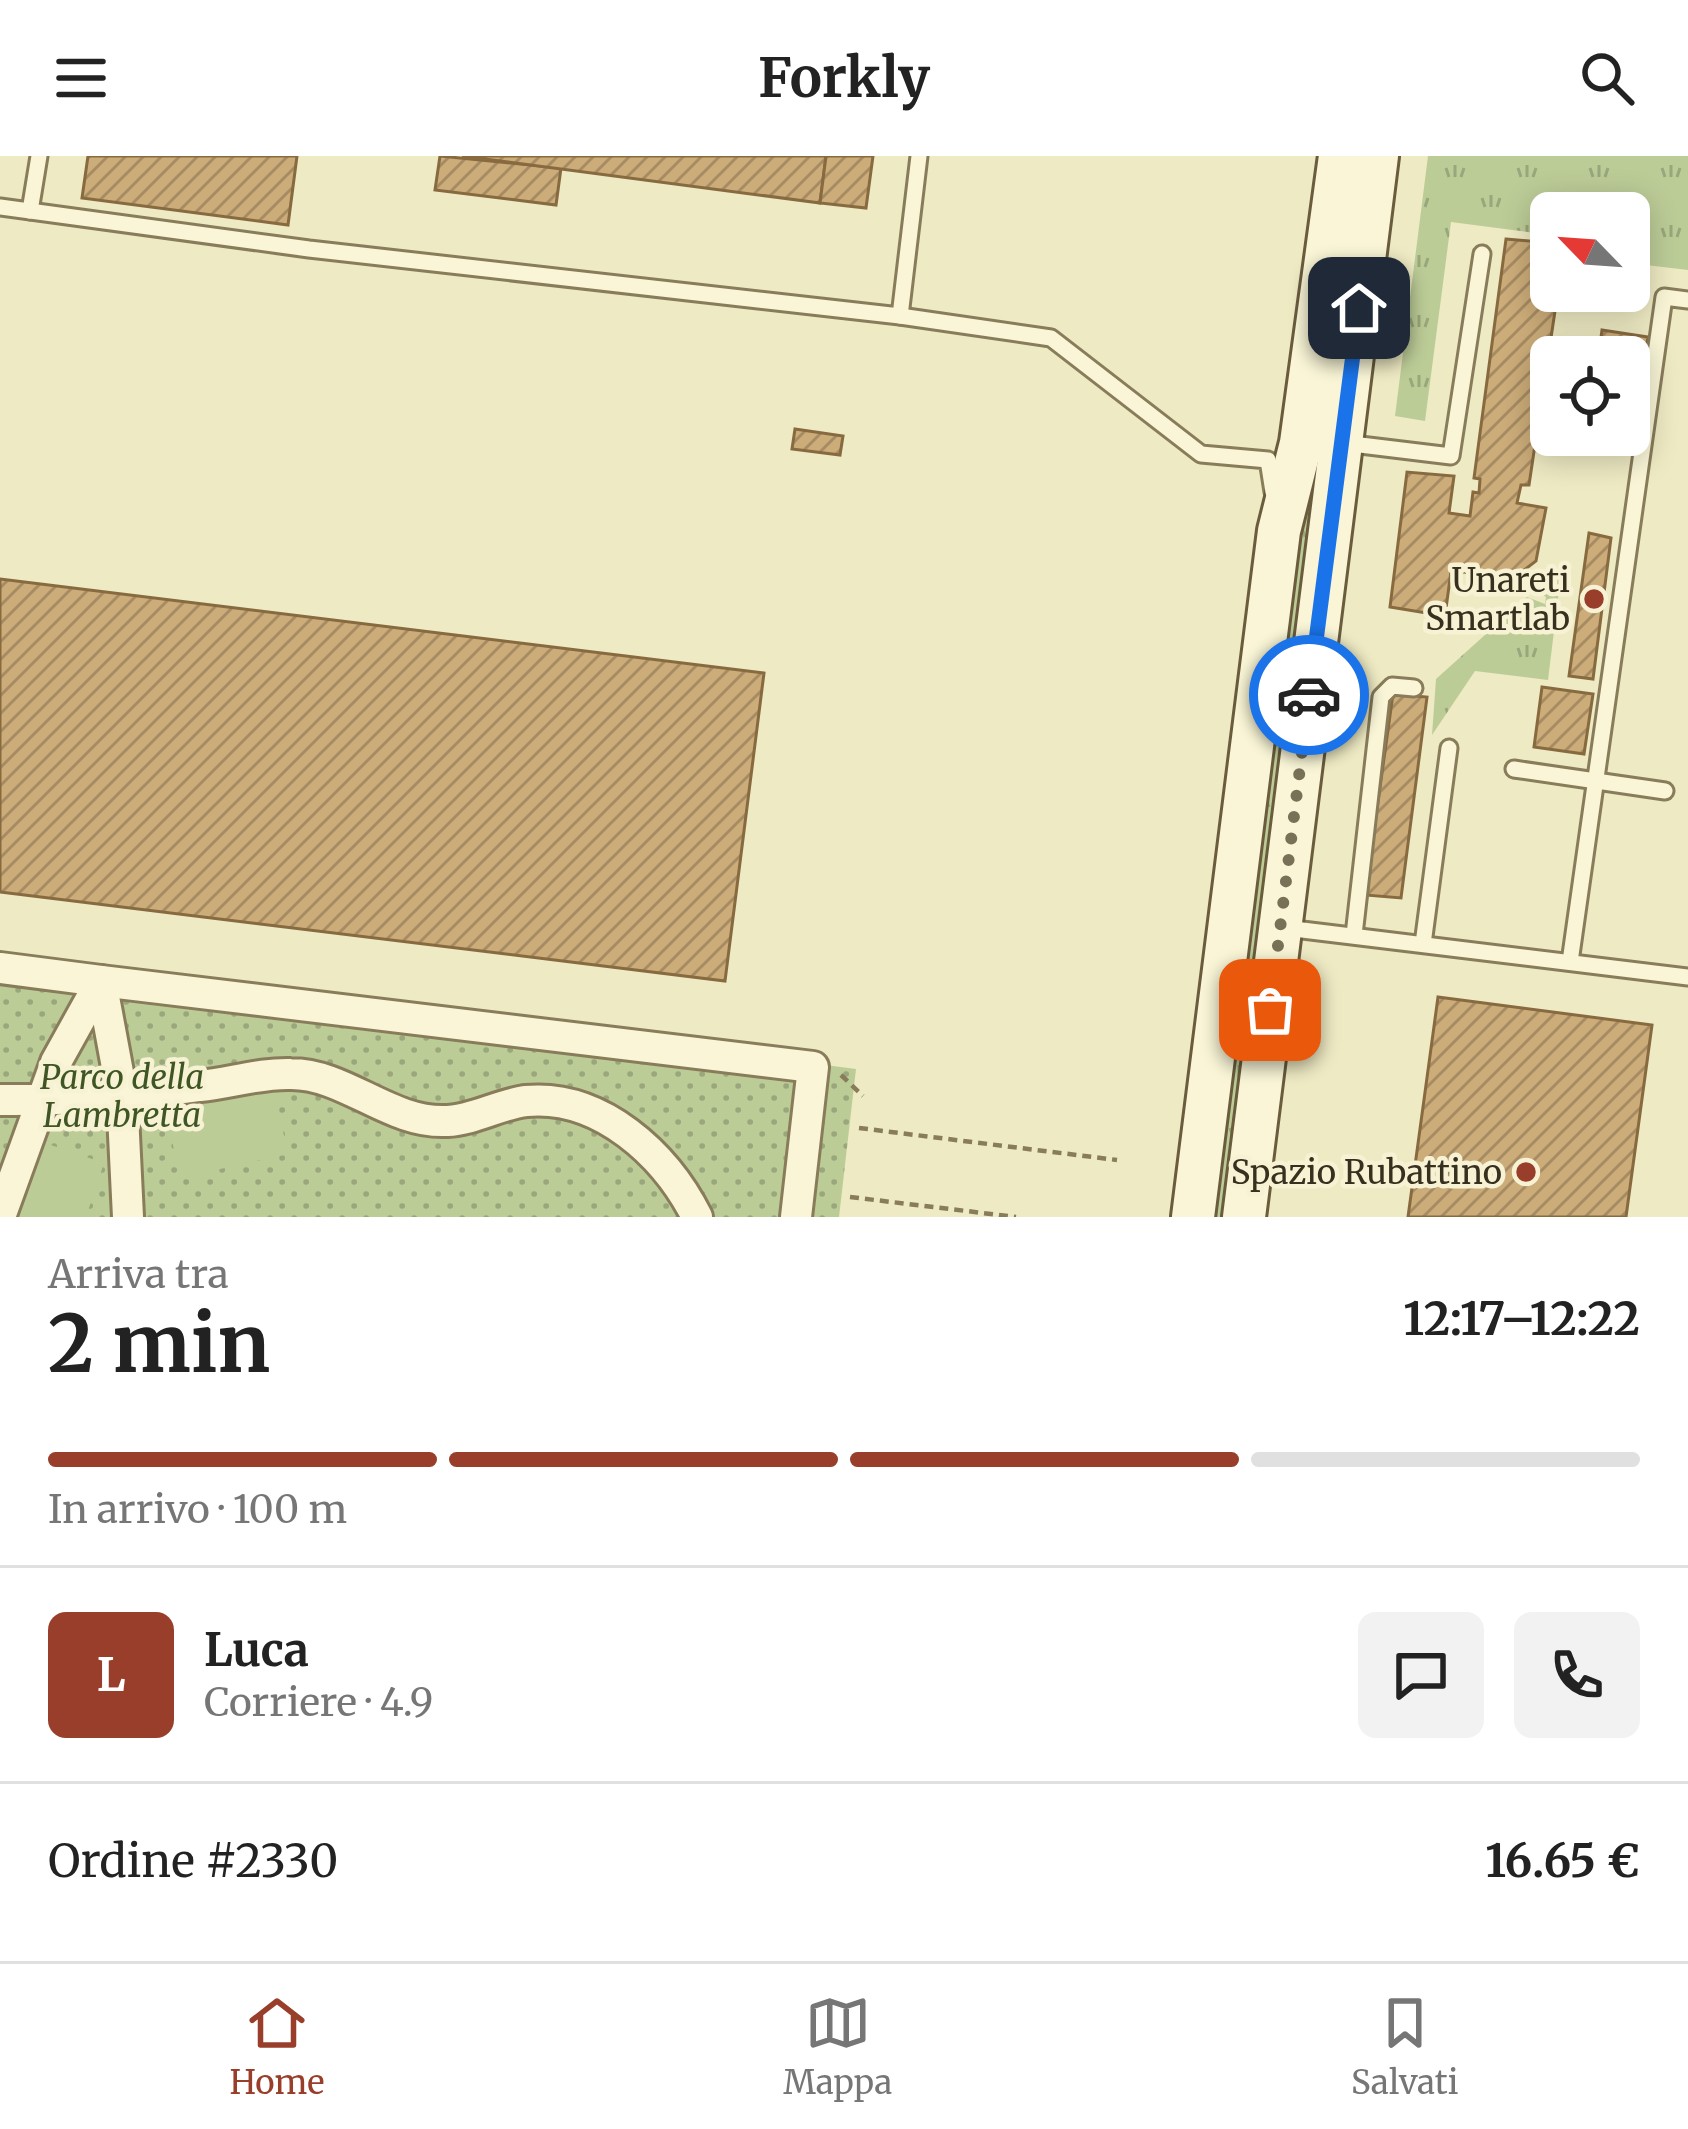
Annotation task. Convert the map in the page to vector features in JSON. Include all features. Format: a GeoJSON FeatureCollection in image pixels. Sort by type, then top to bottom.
{"type":"FeatureCollection","features":[{"type":"Feature","properties":{"kind":"street"},"geometry":{"type":"LineString","coordinates":[[1193,1217],[1280,531],[1301,443],[1340,156]]}},
{"type":"Feature","properties":{"kind":"street"},"geometry":{"type":"LineString","coordinates":[[1244,1217],[1377,156]]}},
{"type":"Feature","properties":{"kind":"street"},"geometry":{"type":"LineString","coordinates":[[0,968],[813,1066],[796,1217]]}},
{"type":"Feature","properties":{"kind":"street"},"geometry":{"type":"LineString","coordinates":[[101,981],[122,1094],[128,1217]]}},
{"type":"Feature","properties":{"kind":"street"},"geometry":{"type":"LineString","coordinates":[[0,1217],[56,1062],[101,981]]}},
{"type":"Feature","properties":{"kind":"street"},"geometry":{"type":"LineString","coordinates":[[0,1100],[122,1094],[295,1073],[329,1082],[411,1117],[447,1121],[524,1101],[565,1102],[609,1121],[649,1149],[680,1182],[697,1217]]}},
{"type":"Feature","properties":{"kind":"lane"},"geometry":{"type":"LineString","coordinates":[[30,212],[39,156]]}},
{"type":"Feature","properties":{"kind":"lane"},"geometry":{"type":"LineString","coordinates":[[900,316],[919,156]]}},
{"type":"Feature","properties":{"kind":"lane"},"geometry":{"type":"LineString","coordinates":[[0,207],[1051,338],[1201,454],[1268,460],[1280,531]]}},
{"type":"Feature","properties":{"kind":"lane"},"geometry":{"type":"LineString","coordinates":[[1341,443],[1451,456],[1482,254]]}},
{"type":"Feature","properties":{"kind":"lane"},"geometry":{"type":"LineString","coordinates":[[1570,962],[1664,297],[1688,300]]}},
{"type":"Feature","properties":{"kind":"lane"},"geometry":{"type":"LineString","coordinates":[[1354,935],[1381,698],[1391,686],[1414,688]]}},
{"type":"Feature","properties":{"kind":"lane"},"geometry":{"type":"LineString","coordinates":[[1423,944],[1449,748]]}},
{"type":"Feature","properties":{"kind":"lane"},"geometry":{"type":"LineString","coordinates":[[1514,770],[1665,791]]}},
{"type":"Feature","properties":{"kind":"lane"},"geometry":{"type":"LineString","coordinates":[[1280,928],[1688,976]]}},
{"type":"Feature","properties":{"kind":"path"},"geometry":{"type":"LineString","coordinates":[[859,1128],[1117,1160]]}},
{"type":"Feature","properties":{"kind":"path"},"geometry":{"type":"LineString","coordinates":[[850,1197],[1016,1217]]}},
{"type":"Feature","properties":{"kind":"green space"},"geometry":{"type":"Polygon","coordinates":[[[1347,156],[1361,156],[1227,1217],[1213,1217],[1347,156]]]}},
{"type":"Feature","properties":{"kind":"green space"},"geometry":{"type":"Polygon","coordinates":[[[1428,156],[1688,156],[1688,270],[1650,265],[1650,192],[1530,192],[1530,232],[1451,222],[1425,421],[1395,416],[1428,156]]]}},
{"type":"Feature","properties":{"kind":"green space"},"geometry":{"type":"Polygon","coordinates":[[[1562,566],[1548,680],[1475,671],[1432,735],[1436,679],[1527,597],[1545,604],[1546,597],[1536,590],[1562,566]]]}},
{"type":"Feature","properties":{"kind":"green space","name":"Parco della Lambretta"},"geometry":{"type":"Polygon","coordinates":[[[0,958],[856,1069],[839,1217],[0,1217],[0,958]]]}},
{"type":"Feature","properties":{"kind":"green space"},"geometry":{"type":"Polygon","coordinates":[[[274,1090],[288,1154],[180,1178],[166,1113],[274,1090]]]}},
{"type":"Feature","properties":{"kind":"green space"},"geometry":{"type":"Polygon","coordinates":[[[42,1142],[104,1163],[86,1217],[17,1217],[42,1142]]]}},
{"type":"Feature","properties":{"kind":"building"},"geometry":{"type":"Polygon","coordinates":[[[88,156],[297,156],[288,225],[82,198],[88,156]]]}},
{"type":"Feature","properties":{"kind":"building"},"geometry":{"type":"Polygon","coordinates":[[[440,156],[561,168],[556,205],[435,190],[440,156]]]}},
{"type":"Feature","properties":{"kind":"building"},"geometry":{"type":"Polygon","coordinates":[[[462,156],[826,156],[820,203],[462,156]]]}},
{"type":"Feature","properties":{"kind":"building"},"geometry":{"type":"Polygon","coordinates":[[[826,156],[873,156],[866,208],[820,203],[826,156]]]}},
{"type":"Feature","properties":{"kind":"building"},"geometry":{"type":"Polygon","coordinates":[[[1506,239],[1530,241],[1530,312],[1555,312],[1551,336],[1530,336],[1533,456],[1529,485],[1521,485],[1517,503],[1546,508],[1536,561],[1515,577],[1463,572],[1465,566],[1452,564],[1445,616],[1390,607],[1407,472],[1454,476],[1449,513],[1470,516],[1473,492],[1479,493],[1480,479],[1474,478],[1506,239]]]}},
{"type":"Feature","properties":{"kind":"building"},"geometry":{"type":"Polygon","coordinates":[[[1602,330],[1641,336],[1601,336],[1602,330]]]}},
{"type":"Feature","properties":{"kind":"building"},"geometry":{"type":"Polygon","coordinates":[[[795,429],[843,436],[840,455],[792,449],[795,429]]]}},
{"type":"Feature","properties":{"kind":"building"},"geometry":{"type":"Polygon","coordinates":[[[1589,533],[1611,538],[1593,679],[1569,676],[1589,533]]]}},
{"type":"Feature","properties":{"kind":"building"},"geometry":{"type":"Polygon","coordinates":[[[0,579],[764,673],[725,981],[0,892],[0,579]]]}},
{"type":"Feature","properties":{"kind":"building"},"geometry":{"type":"Polygon","coordinates":[[[1542,687],[1593,694],[1584,754],[1534,747],[1542,687]]]}},
{"type":"Feature","properties":{"kind":"building"},"geometry":{"type":"Polygon","coordinates":[[[1393,694],[1427,697],[1401,898],[1365,895],[1393,694]]]}},
{"type":"Feature","properties":{"kind":"building"},"geometry":{"type":"Polygon","coordinates":[[[1438,997],[1652,1025],[1626,1217],[1408,1217],[1438,997]]]}},
{"type":"Feature","properties":{"kind":"way so far"},"geometry":{"type":"LineString","coordinates":[[1270,1010],[1309,695]]}},
{"type":"Feature","properties":{"kind":"place","name":"Unareti Smartlab"},"geometry":{"type":"Point","coordinates":[1594,599]}},
{"type":"Feature","properties":{"kind":"place","name":"Spazio Rubattino"},"geometry":{"type":"Point","coordinates":[1526,1172]}},
{"type":"Feature","properties":{"kind":"route"},"geometry":{"type":"LineString","coordinates":[[1309,695],[1359,308]]}}]}
